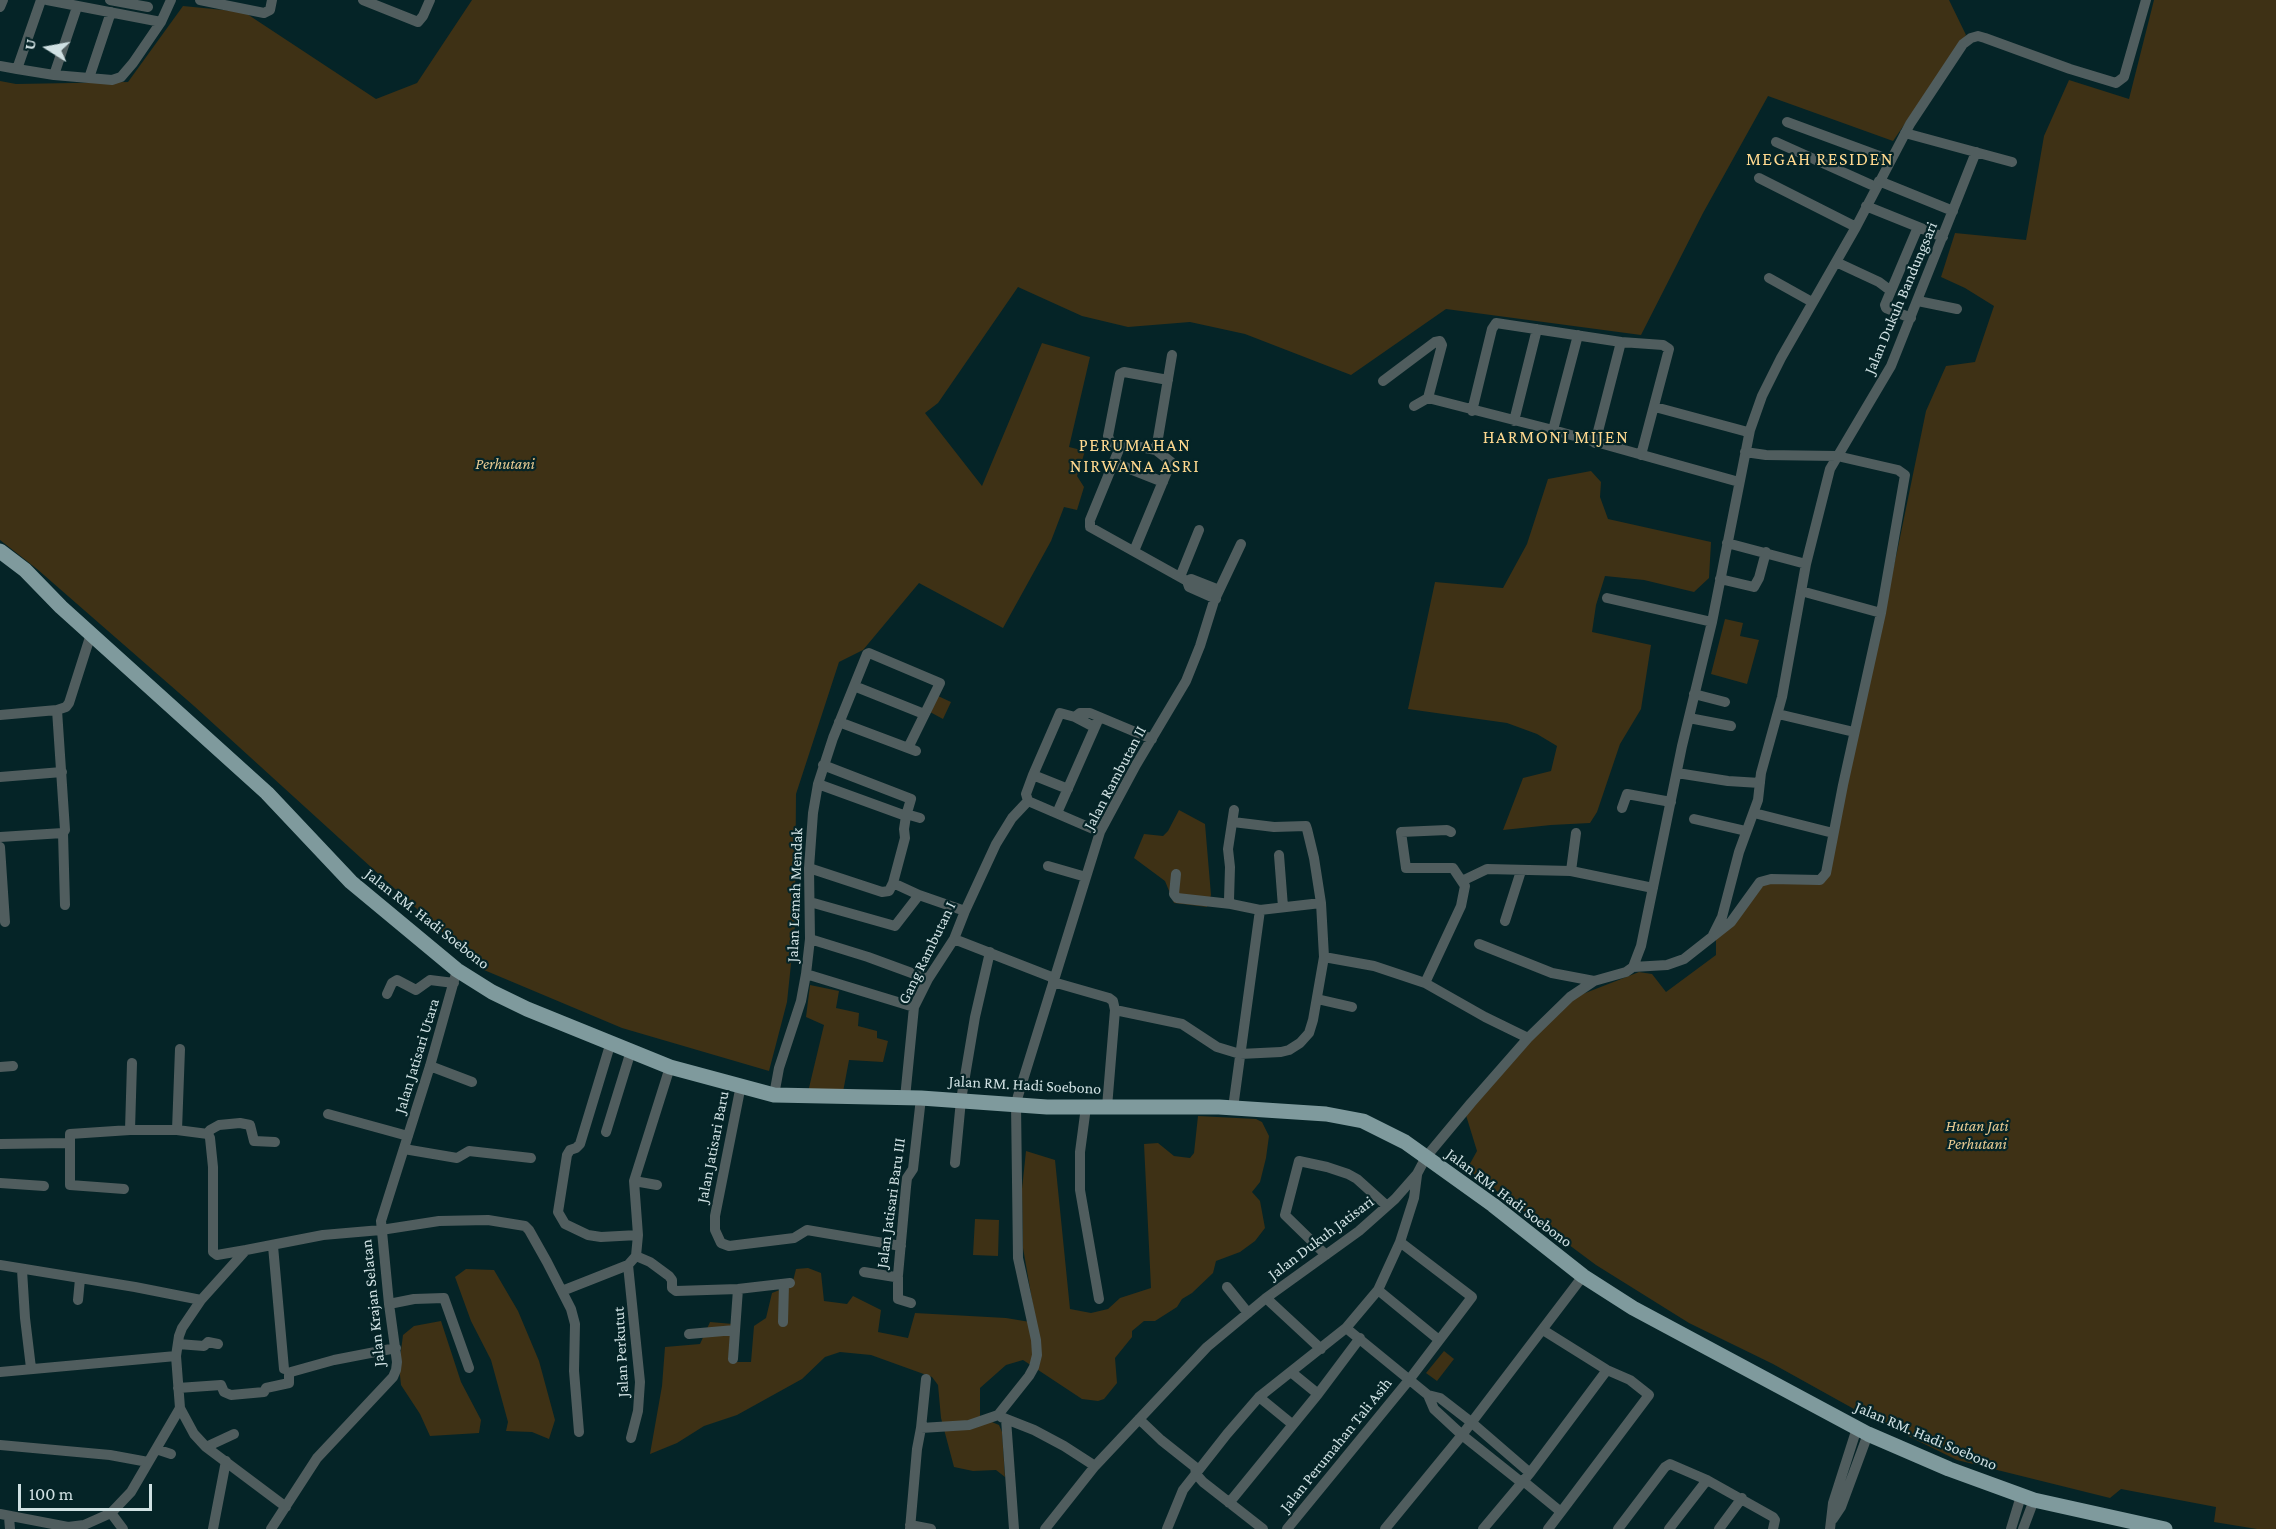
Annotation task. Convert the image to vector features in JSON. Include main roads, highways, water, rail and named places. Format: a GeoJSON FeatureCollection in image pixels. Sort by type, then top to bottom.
{"type":"FeatureCollection","features":[{"type":"Feature","properties":{"kind":"main road","name":"Jalan RM. Hadi Soebono"},"geometry":{"type":"LineString","coordinates":[[0,551],[25,570],[91,634],[267,793],[351,882],[455,977],[670,1067],[774,1095],[921,1098],[1086,1107],[1233,1108],[1326,1114],[1363,1121],[1396,1137],[1493,1204],[1583,1276],[1684,1337],[1863,1431],[1949,1469],[2028,1498],[2165,1529]]}},
{"type":"Feature","properties":{"kind":"district","name":"MEGAH RESIDEN"},"geometry":{"type":"Point","coordinates":[1820,159]}},
{"type":"Feature","properties":{"kind":"district","name":"HARMONI MIJEN"},"geometry":{"type":"Point","coordinates":[1556,437]}},
{"type":"Feature","properties":{"kind":"district","name":"PERUMAHAN NIRWANA ASRI"},"geometry":{"type":"Point","coordinates":[1135,455]}},
{"type":"Feature","properties":{"kind":"park label","name":"Perhutani"},"geometry":{"type":"Point","coordinates":[505,464]}},
{"type":"Feature","properties":{"kind":"park label","name":"Hutan Jati Perhutani"},"geometry":{"type":"Point","coordinates":[1977,1135]}}]}
